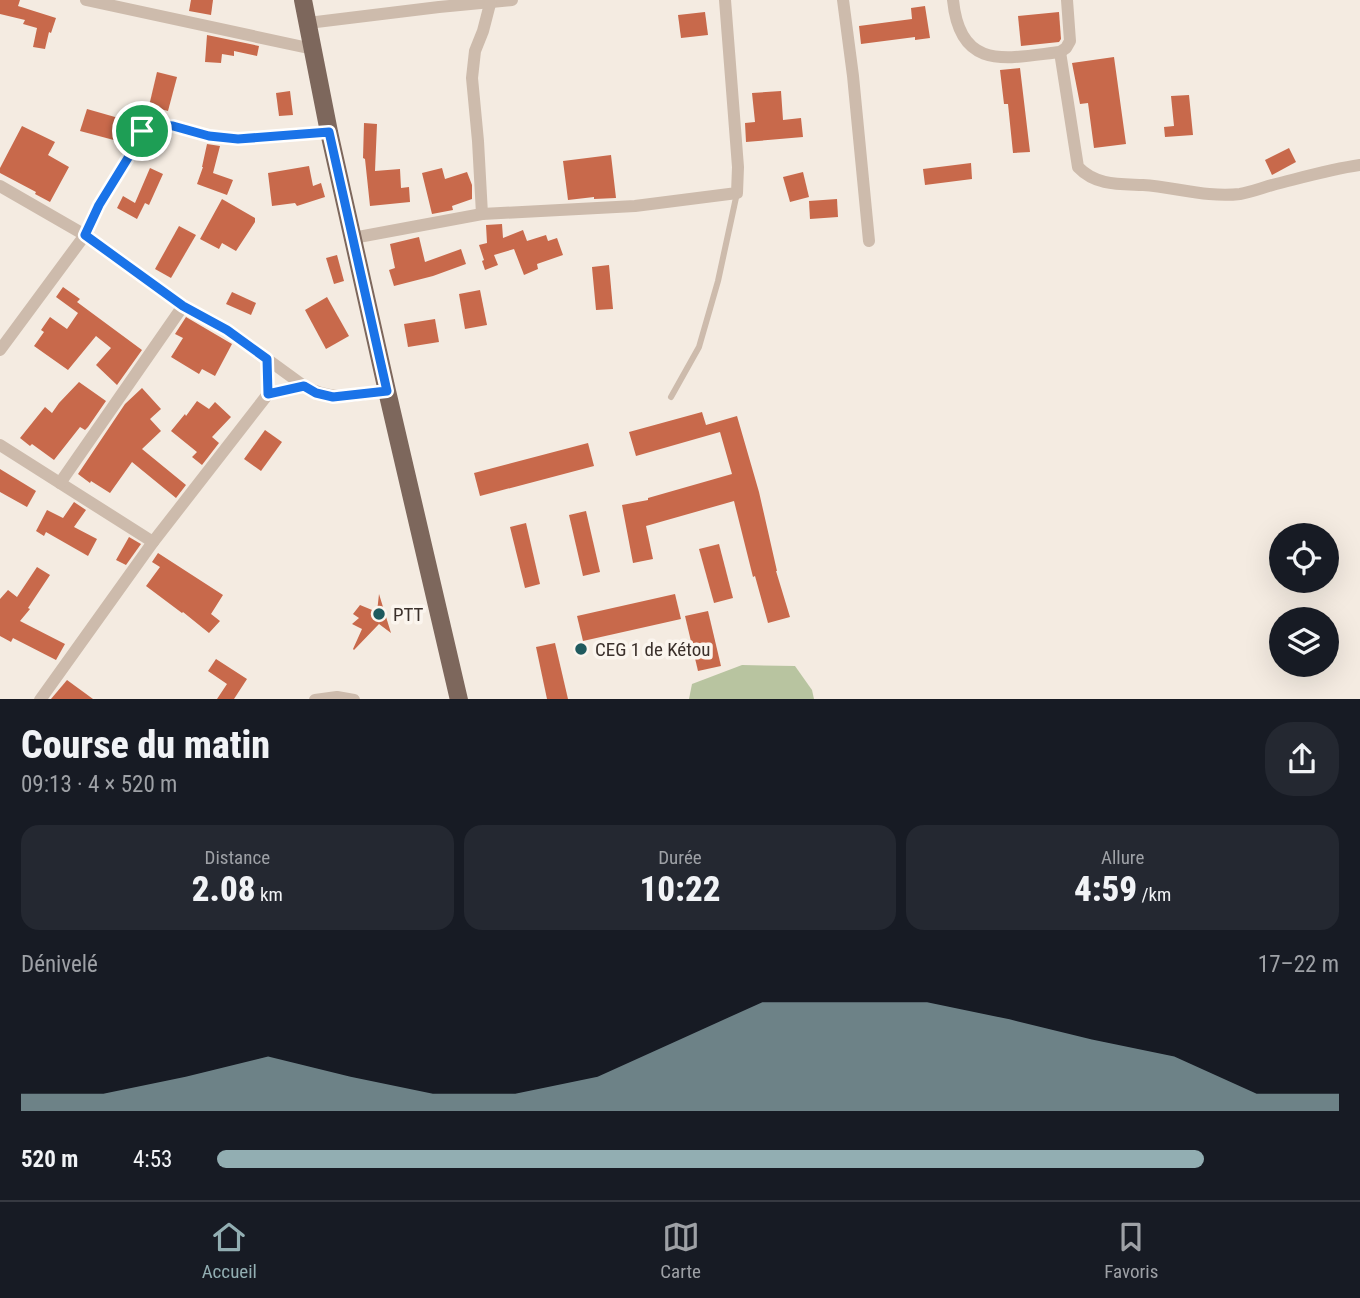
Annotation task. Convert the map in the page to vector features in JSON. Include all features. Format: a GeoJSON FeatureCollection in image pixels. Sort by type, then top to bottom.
{"type":"FeatureCollection","features":[{"type":"Feature","properties":{"kind":"main road"},"geometry":{"type":"LineString","coordinates":[[303,0],[329,132],[459,699]]}},
{"type":"Feature","properties":{"kind":"street"},"geometry":{"type":"LineString","coordinates":[[86,0],[313,49]]}},
{"type":"Feature","properties":{"kind":"street"},"geometry":{"type":"LineString","coordinates":[[308,23],[438,3],[512,0]]}},
{"type":"Feature","properties":{"kind":"street"},"geometry":{"type":"LineString","coordinates":[[354,238],[482,214],[635,206],[737,193],[738,167],[725,0]]}},
{"type":"Feature","properties":{"kind":"street"},"geometry":{"type":"LineString","coordinates":[[843,0],[869,241]]}},
{"type":"Feature","properties":{"kind":"street"},"geometry":{"type":"LineString","coordinates":[[953,0],[961,29],[971,46],[986,55],[1005,58],[1060,52],[1066,48],[1070,41],[1067,0]]}},
{"type":"Feature","properties":{"kind":"street"},"geometry":{"type":"LineString","coordinates":[[482,214],[472,78],[475,51],[484,31],[491,1]]}},
{"type":"Feature","properties":{"kind":"street"},"geometry":{"type":"LineString","coordinates":[[1060,52],[1078,167],[1099,181],[1208,195],[1240,194],[1360,165]]}},
{"type":"Feature","properties":{"kind":"street"},"geometry":{"type":"LineString","coordinates":[[0,350],[85,235],[99,205],[142,131],[161,125],[173,126],[209,136],[238,139],[329,132]]}},
{"type":"Feature","properties":{"kind":"street"},"geometry":{"type":"LineString","coordinates":[[0,186],[85,235],[183,306],[227,330],[316,393],[333,397],[387,391]]}},
{"type":"Feature","properties":{"kind":"street"},"geometry":{"type":"LineString","coordinates":[[60,483],[183,306]]}},
{"type":"Feature","properties":{"kind":"street"},"geometry":{"type":"LineString","coordinates":[[40,699],[153,542],[268,394],[267,359]]}},
{"type":"Feature","properties":{"kind":"street"},"geometry":{"type":"LineString","coordinates":[[268,394],[304,386]]}},
{"type":"Feature","properties":{"kind":"street"},"geometry":{"type":"LineString","coordinates":[[0,444],[153,542]]}},
{"type":"Feature","properties":{"kind":"street"},"geometry":{"type":"LineString","coordinates":[[315,699],[354,699]]}},
{"type":"Feature","properties":{"kind":"lane"},"geometry":{"type":"LineString","coordinates":[[671,397],[699,347],[718,281],[737,193]]}},
{"type":"Feature","properties":{"kind":"green space"},"geometry":{"type":"Polygon","coordinates":[[[742,665],[795,666],[812,690],[814,699],[689,699],[692,684],[742,665]]]}},
{"type":"Feature","properties":{"kind":"building"},"geometry":{"type":"Polygon","coordinates":[[[0,0],[20,0],[18,6],[56,18],[45,49],[33,47],[37,28],[23,24],[25,20],[0,14],[0,0]]]}},
{"type":"Feature","properties":{"kind":"building"},"geometry":{"type":"Polygon","coordinates":[[[191,0],[213,0],[211,15],[189,11],[191,0]]]}},
{"type":"Feature","properties":{"kind":"building"},"geometry":{"type":"Polygon","coordinates":[[[925,6],[930,38],[915,40],[915,37],[861,44],[859,26],[912,19],[911,8],[925,6]]]}},
{"type":"Feature","properties":{"kind":"building"},"geometry":{"type":"Polygon","coordinates":[[[705,12],[708,35],[681,38],[678,15],[705,12]]]}},
{"type":"Feature","properties":{"kind":"building"},"geometry":{"type":"Polygon","coordinates":[[[1059,12],[1059,42],[1021,46],[1018,16],[1059,12]]]}},
{"type":"Feature","properties":{"kind":"building"},"geometry":{"type":"Polygon","coordinates":[[[207,35],[259,46],[257,56],[234,51],[234,56],[222,54],[221,63],[205,62],[207,35]]]}},
{"type":"Feature","properties":{"kind":"building"},"geometry":{"type":"Polygon","coordinates":[[[1114,57],[1126,144],[1094,148],[1088,103],[1080,104],[1072,63],[1114,57]]]}},
{"type":"Feature","properties":{"kind":"building"},"geometry":{"type":"Polygon","coordinates":[[[1020,68],[1030,152],[1013,153],[1008,104],[1004,104],[1000,70],[1020,68]]]}},
{"type":"Feature","properties":{"kind":"building"},"geometry":{"type":"Polygon","coordinates":[[[157,72],[177,77],[168,111],[149,106],[157,72]]]}},
{"type":"Feature","properties":{"kind":"building"},"geometry":{"type":"Polygon","coordinates":[[[290,91],[293,115],[279,116],[276,93],[290,91]]]}},
{"type":"Feature","properties":{"kind":"building"},"geometry":{"type":"Polygon","coordinates":[[[781,91],[783,120],[801,118],[803,137],[746,142],[745,123],[755,122],[752,93],[781,91]]]}},
{"type":"Feature","properties":{"kind":"building"},"geometry":{"type":"Polygon","coordinates":[[[1189,95],[1193,135],[1165,137],[1164,127],[1174,126],[1171,96],[1189,95]]]}},
{"type":"Feature","properties":{"kind":"building"},"geometry":{"type":"Polygon","coordinates":[[[87,109],[136,123],[125,143],[80,131],[87,109]]]}},
{"type":"Feature","properties":{"kind":"building"},"geometry":{"type":"Polygon","coordinates":[[[364,123],[377,124],[375,171],[400,169],[401,188],[409,187],[410,202],[370,206],[363,158],[364,123]]]}},
{"type":"Feature","properties":{"kind":"building"},"geometry":{"type":"Polygon","coordinates":[[[22,126],[55,142],[48,155],[69,167],[50,202],[0,173],[0,168],[22,126]]]}},
{"type":"Feature","properties":{"kind":"building"},"geometry":{"type":"Polygon","coordinates":[[[207,144],[220,146],[213,173],[233,180],[227,195],[197,184],[207,144]]]}},
{"type":"Feature","properties":{"kind":"building"},"geometry":{"type":"Polygon","coordinates":[[[1289,148],[1296,162],[1272,175],[1265,160],[1289,148]]]}},
{"type":"Feature","properties":{"kind":"building"},"geometry":{"type":"Polygon","coordinates":[[[611,155],[616,198],[568,200],[563,161],[611,155]]]}},
{"type":"Feature","properties":{"kind":"building"},"geometry":{"type":"Polygon","coordinates":[[[971,163],[972,179],[925,185],[923,169],[971,163]]]}},
{"type":"Feature","properties":{"kind":"building"},"geometry":{"type":"Polygon","coordinates":[[[309,166],[313,186],[321,183],[325,197],[297,206],[295,203],[272,206],[268,173],[309,166]]]}},
{"type":"Feature","properties":{"kind":"building"},"geometry":{"type":"Polygon","coordinates":[[[150,168],[163,174],[149,205],[145,203],[137,219],[117,208],[123,196],[135,203],[150,168]]]}},
{"type":"Feature","properties":{"kind":"building"},"geometry":{"type":"Polygon","coordinates":[[[442,168],[445,179],[467,172],[472,185],[472,199],[452,206],[453,210],[432,214],[422,173],[442,168]]]}},
{"type":"Feature","properties":{"kind":"building"},"geometry":{"type":"Polygon","coordinates":[[[803,172],[809,197],[790,202],[783,177],[803,172]]]}},
{"type":"Feature","properties":{"kind":"building"},"geometry":{"type":"Polygon","coordinates":[[[222,199],[255,218],[236,251],[222,243],[219,249],[200,239],[222,199]]]}},
{"type":"Feature","properties":{"kind":"building"},"geometry":{"type":"Polygon","coordinates":[[[837,199],[838,217],[810,219],[809,201],[837,199]]]}},
{"type":"Feature","properties":{"kind":"building"},"geometry":{"type":"Polygon","coordinates":[[[502,224],[503,238],[523,230],[527,241],[546,235],[548,241],[557,238],[563,255],[537,264],[538,269],[524,275],[514,249],[494,255],[498,265],[485,270],[479,245],[487,243],[486,225],[502,224]]]}},
{"type":"Feature","properties":{"kind":"building"},"geometry":{"type":"Polygon","coordinates":[[[179,226],[196,235],[171,278],[155,269],[179,226]]]}},
{"type":"Feature","properties":{"kind":"building"},"geometry":{"type":"Polygon","coordinates":[[[419,237],[425,262],[461,249],[466,264],[394,286],[389,270],[395,268],[390,244],[419,237]]]}},
{"type":"Feature","properties":{"kind":"building"},"geometry":{"type":"Polygon","coordinates":[[[337,255],[344,281],[334,284],[326,258],[337,255]]]}},
{"type":"Feature","properties":{"kind":"building"},"geometry":{"type":"Polygon","coordinates":[[[609,265],[613,309],[596,310],[592,267],[609,265]]]}},
{"type":"Feature","properties":{"kind":"building"},"geometry":{"type":"Polygon","coordinates":[[[63,287],[80,299],[77,302],[142,350],[117,385],[96,365],[111,348],[96,336],[68,370],[34,346],[50,317],[67,329],[78,313],[56,297],[63,287]]]}},
{"type":"Feature","properties":{"kind":"building"},"geometry":{"type":"Polygon","coordinates":[[[480,290],[487,325],[465,329],[459,294],[480,290]]]}},
{"type":"Feature","properties":{"kind":"building"},"geometry":{"type":"Polygon","coordinates":[[[232,292],[256,303],[251,315],[226,304],[232,292]]]}},
{"type":"Feature","properties":{"kind":"building"},"geometry":{"type":"Polygon","coordinates":[[[327,297],[349,336],[326,349],[305,310],[327,297]]]}},
{"type":"Feature","properties":{"kind":"building"},"geometry":{"type":"Polygon","coordinates":[[[186,317],[232,344],[215,376],[202,369],[199,374],[171,357],[183,338],[175,334],[186,317]]]}},
{"type":"Feature","properties":{"kind":"building"},"geometry":{"type":"Polygon","coordinates":[[[435,319],[439,342],[408,347],[404,324],[435,319]]]}},
{"type":"Feature","properties":{"kind":"building"},"geometry":{"type":"Polygon","coordinates":[[[79,382],[106,401],[88,427],[85,430],[80,427],[54,460],[20,438],[45,407],[52,413],[79,382]]]}},
{"type":"Feature","properties":{"kind":"building"},"geometry":{"type":"Polygon","coordinates":[[[142,388],[161,409],[150,419],[161,431],[142,449],[186,485],[176,498],[132,462],[110,493],[78,474],[125,404],[142,388]]]}},
{"type":"Feature","properties":{"kind":"building"},"geometry":{"type":"Polygon","coordinates":[[[197,401],[209,409],[215,402],[231,417],[212,437],[219,443],[202,465],[192,457],[197,452],[171,431],[197,401]]]}},
{"type":"Feature","properties":{"kind":"building"},"geometry":{"type":"Polygon","coordinates":[[[702,412],[706,425],[737,416],[790,617],[768,623],[755,576],[753,577],[734,501],[646,526],[653,559],[633,563],[622,505],[648,500],[732,474],[720,432],[636,456],[629,432],[702,412]]]}},
{"type":"Feature","properties":{"kind":"building"},"geometry":{"type":"Polygon","coordinates":[[[265,430],[282,442],[261,471],[244,459],[265,430]]]}},
{"type":"Feature","properties":{"kind":"building"},"geometry":{"type":"Polygon","coordinates":[[[588,443],[594,466],[480,496],[474,473],[588,443]]]}},
{"type":"Feature","properties":{"kind":"building"},"geometry":{"type":"Polygon","coordinates":[[[0,469],[36,491],[27,507],[0,492],[0,469]]]}},
{"type":"Feature","properties":{"kind":"building"},"geometry":{"type":"Polygon","coordinates":[[[74,502],[86,510],[74,527],[97,539],[88,556],[46,532],[44,536],[36,531],[47,510],[63,518],[74,502]]]}},
{"type":"Feature","properties":{"kind":"building"},"geometry":{"type":"Polygon","coordinates":[[[586,511],[600,572],[583,576],[569,515],[586,511]]]}},
{"type":"Feature","properties":{"kind":"building"},"geometry":{"type":"Polygon","coordinates":[[[526,523],[540,584],[525,588],[510,527],[526,523]]]}},
{"type":"Feature","properties":{"kind":"building"},"geometry":{"type":"Polygon","coordinates":[[[129,537],[141,544],[126,565],[116,560],[129,537]]]}},
{"type":"Feature","properties":{"kind":"building"},"geometry":{"type":"Polygon","coordinates":[[[719,544],[733,598],[714,603],[699,549],[719,544]]]}},
{"type":"Feature","properties":{"kind":"building"},"geometry":{"type":"Polygon","coordinates":[[[158,553],[223,595],[211,614],[220,621],[209,633],[146,586],[160,567],[152,562],[158,553]]]}},
{"type":"Feature","properties":{"kind":"building"},"geometry":{"type":"Polygon","coordinates":[[[37,567],[50,575],[20,621],[65,644],[56,660],[13,638],[11,642],[0,636],[0,599],[8,590],[17,597],[37,567]]]}},
{"type":"Feature","properties":{"kind":"building"},"geometry":{"type":"Polygon","coordinates":[[[379,594],[391,633],[379,624],[354,650],[362,629],[352,624],[359,618],[353,614],[360,605],[377,612],[379,594]]]}},
{"type":"Feature","properties":{"kind":"building"},"geometry":{"type":"Polygon","coordinates":[[[675,594],[681,619],[583,641],[577,616],[675,594]]]}},
{"type":"Feature","properties":{"kind":"building"},"geometry":{"type":"Polygon","coordinates":[[[708,611],[721,666],[698,671],[685,616],[708,611]]]}},
{"type":"Feature","properties":{"kind":"building"},"geometry":{"type":"Polygon","coordinates":[[[555,643],[568,699],[547,699],[536,647],[555,643]]]}},
{"type":"Feature","properties":{"kind":"building"},"geometry":{"type":"Polygon","coordinates":[[[216,659],[247,679],[234,699],[217,699],[227,684],[208,671],[216,659]]]}},
{"type":"Feature","properties":{"kind":"building"},"geometry":{"type":"Polygon","coordinates":[[[67,680],[93,699],[51,699],[67,680]]]}},
{"type":"Feature","properties":{"kind":"place","name":"PTT"},"geometry":{"type":"Point","coordinates":[379,614]}},
{"type":"Feature","properties":{"kind":"place","name":"CEG 1 de Kétou"},"geometry":{"type":"Point","coordinates":[581,649]}},
{"type":"Feature","properties":{"kind":"route"},"geometry":{"type":"LineString","coordinates":[[161,125],[173,126],[209,136],[238,139],[329,132],[387,391],[333,397],[316,393],[304,386],[268,394],[267,359],[227,330],[183,306],[85,235],[99,205],[142,131],[161,125]]}}]}
